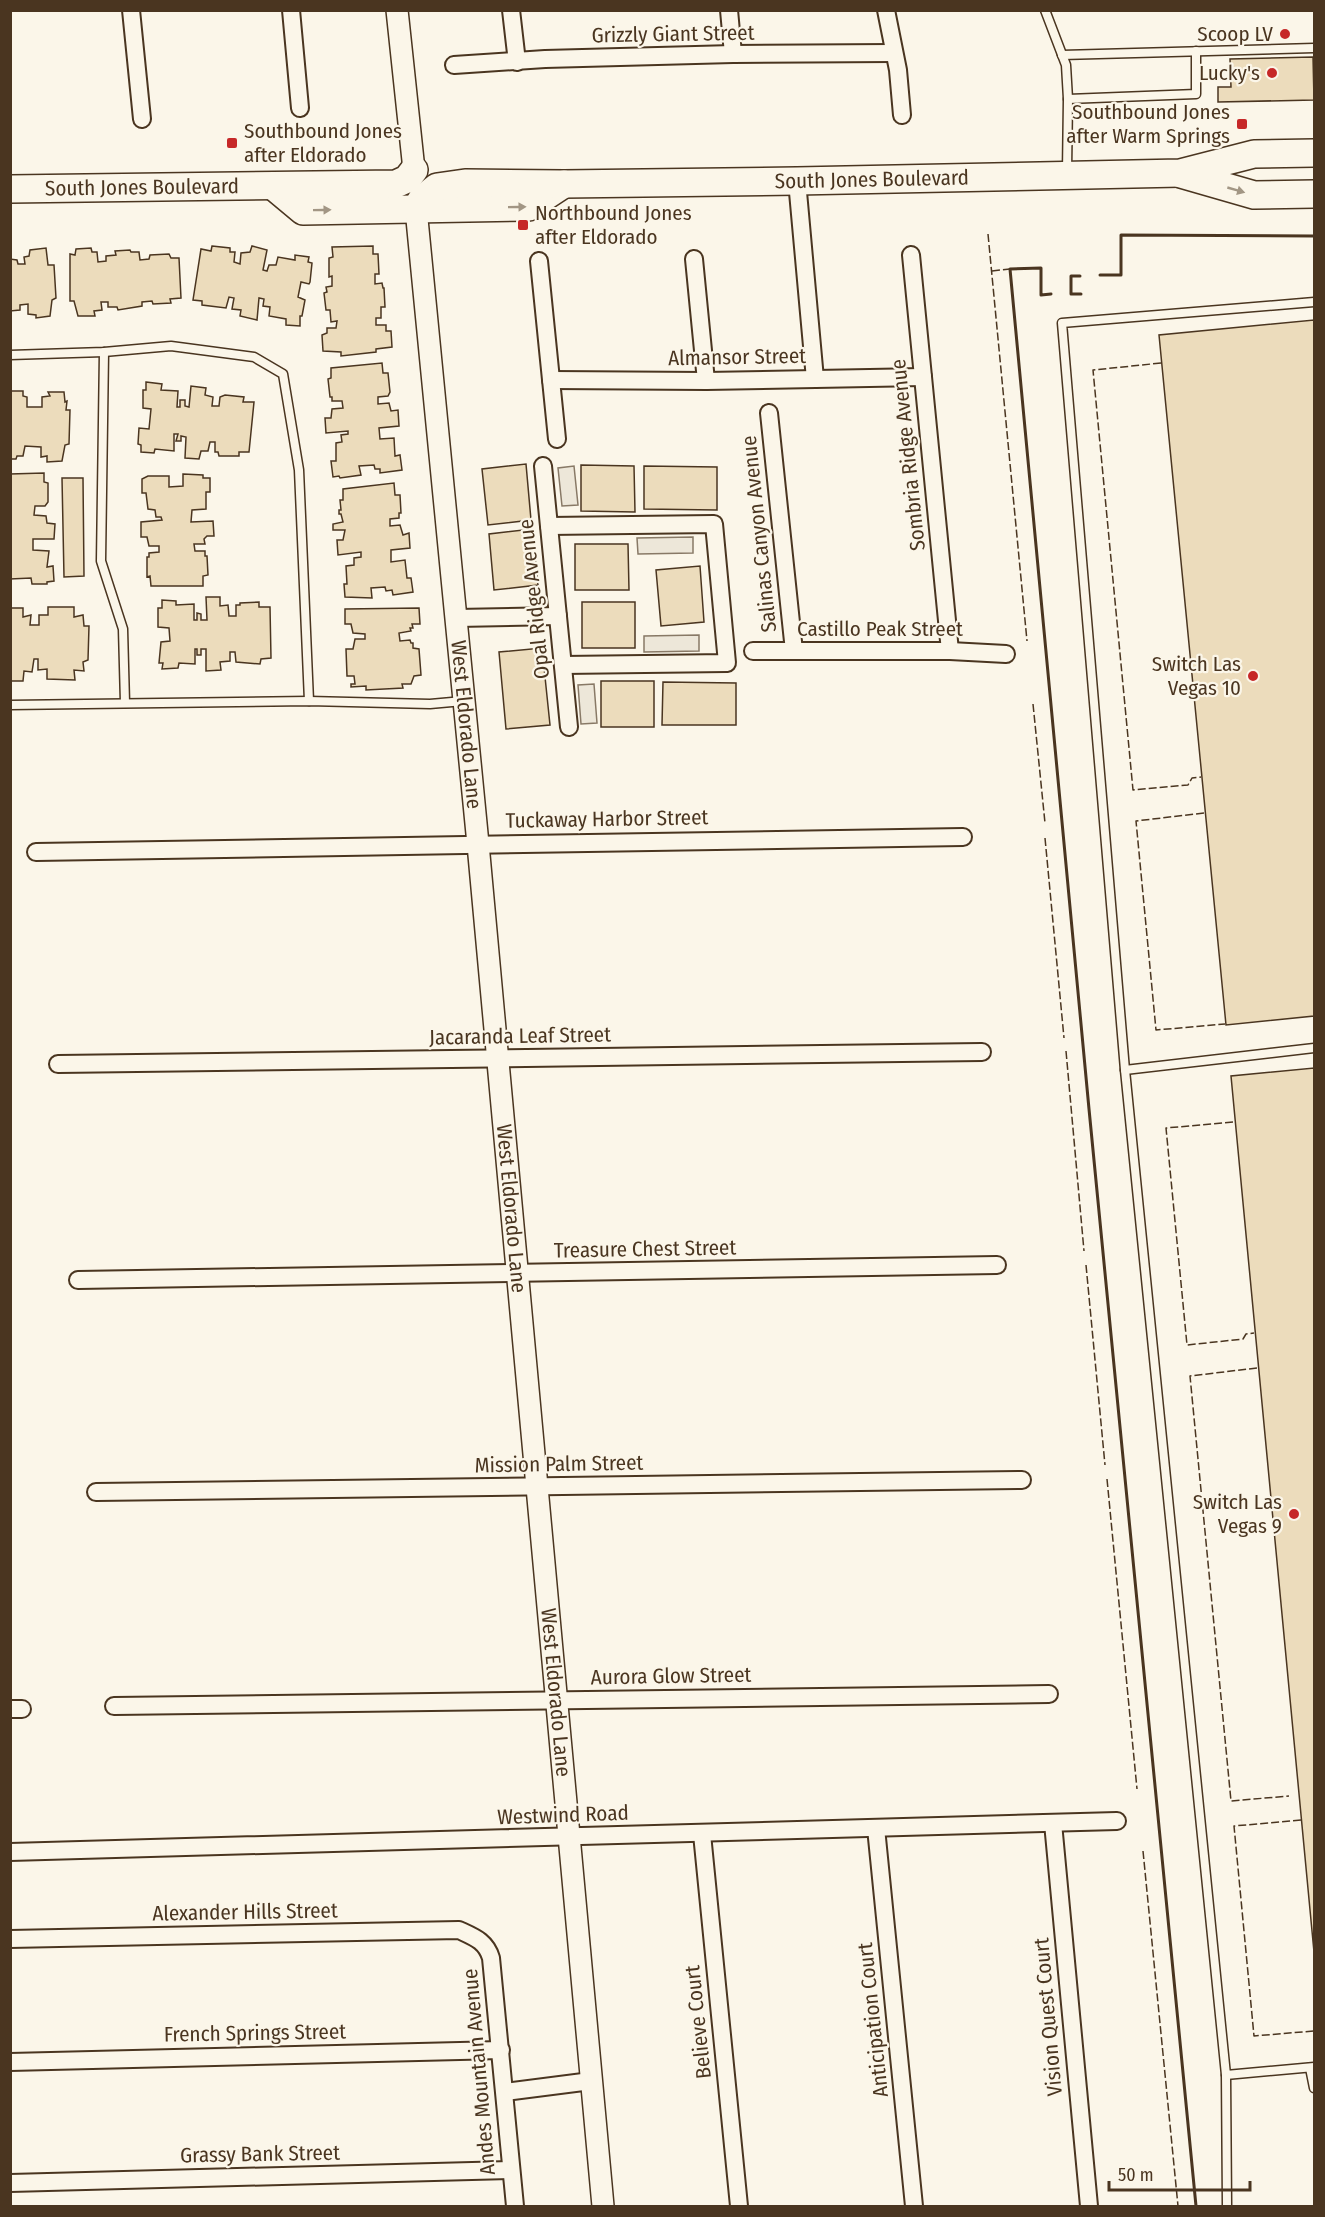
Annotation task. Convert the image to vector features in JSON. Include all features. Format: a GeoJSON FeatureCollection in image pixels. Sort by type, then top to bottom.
{"type":"FeatureCollection","features":[{"type":"Feature","properties":{"kind":"main road","name":"South Jones Boulevard"},"geometry":{"type":"LineString","coordinates":[[10,189],[273,186],[301,170],[525,167],[564,184],[1180,173],[1254,154],[1314,153]]}},
{"type":"Feature","properties":{"kind":"main road","name":"South Jones Boulevard"},"geometry":{"type":"LineString","coordinates":[[1180,173],[1254,195],[1314,194]]}},
{"type":"Feature","properties":{"kind":"main road"},"geometry":{"type":"LineString","coordinates":[[273,186],[303,211],[529,207],[564,184]]}},
{"type":"Feature","properties":{"kind":"street"},"geometry":{"type":"LineString","coordinates":[[131,10],[142,119]]}},
{"type":"Feature","properties":{"kind":"street"},"geometry":{"type":"LineString","coordinates":[[291,10],[300,108]]}},
{"type":"Feature","properties":{"kind":"street"},"geometry":{"type":"LineString","coordinates":[[397,10],[414,170]]}},
{"type":"Feature","properties":{"kind":"street"},"geometry":{"type":"LineString","coordinates":[[511,10],[516,62]]}},
{"type":"Feature","properties":{"kind":"street"},"geometry":{"type":"LineString","coordinates":[[729,10],[733,54]]}},
{"type":"Feature","properties":{"kind":"street"},"geometry":{"type":"LineString","coordinates":[[886,10],[898,70],[902,115]]}},
{"type":"Feature","properties":{"kind":"street","name":"Grizzly Giant Street"},"geometry":{"type":"LineString","coordinates":[[454,66],[733,54],[893,53]]}},
{"type":"Feature","properties":{"kind":"street"},"geometry":{"type":"LineString","coordinates":[[797,181],[815,379]]}},
{"type":"Feature","properties":{"kind":"street","name":"West Eldorado Lane"},"geometry":{"type":"LineString","coordinates":[[416,209],[465,701],[603,2206]]}},
{"type":"Feature","properties":{"kind":"street","name":"Sombria Ridge Avenue"},"geometry":{"type":"LineString","coordinates":[[911,255],[950,651]]}},
{"type":"Feature","properties":{"kind":"street"},"geometry":{"type":"LineString","coordinates":[[694,259],[706,381]]}},
{"type":"Feature","properties":{"kind":"street"},"geometry":{"type":"LineString","coordinates":[[539,261],[557,439]]}},
{"type":"Feature","properties":{"kind":"street","name":"Almansor Street"},"geometry":{"type":"LineString","coordinates":[[551,380],[706,381],[923,377]]}},
{"type":"Feature","properties":{"kind":"street","name":"Salinas Canyon Avenue"},"geometry":{"type":"LineString","coordinates":[[769,413],[794,651]]}},
{"type":"Feature","properties":{"kind":"street","name":"Opal Ridge Avenue"},"geometry":{"type":"LineString","coordinates":[[543,466],[569,727]]}},
{"type":"Feature","properties":{"kind":"street"},"geometry":{"type":"LineString","coordinates":[[549,526],[714,524],[727,663],[563,665]]}},
{"type":"Feature","properties":{"kind":"street"},"geometry":{"type":"LineString","coordinates":[[456,618],[558,615]]}},
{"type":"Feature","properties":{"kind":"street","name":"Castillo Peak Street"},"geometry":{"type":"LineString","coordinates":[[753,651],[950,651],[1006,654]]}},
{"type":"Feature","properties":{"kind":"street","name":"Tuckaway Harbor Street"},"geometry":{"type":"LineString","coordinates":[[36,852],[478,843],[963,837]]}},
{"type":"Feature","properties":{"kind":"street","name":"Jacaranda Leaf Street"},"geometry":{"type":"LineString","coordinates":[[58,1065],[982,1052]]}},
{"type":"Feature","properties":{"kind":"street","name":"Treasure Chest Street"},"geometry":{"type":"LineString","coordinates":[[78,1280],[998,1265]]}},
{"type":"Feature","properties":{"kind":"street","name":"Mission Palm Street"},"geometry":{"type":"LineString","coordinates":[[96,1492],[1022,1480]]}},
{"type":"Feature","properties":{"kind":"street","name":"Aurora Glow Street"},"geometry":{"type":"LineString","coordinates":[[114,1706],[1049,1694]]}},
{"type":"Feature","properties":{"kind":"street","name":"Westwind Road"},"geometry":{"type":"LineString","coordinates":[[10,1852],[1117,1821]]}},
{"type":"Feature","properties":{"kind":"street","name":"Vision Quest Court"},"geometry":{"type":"LineString","coordinates":[[1053,1823],[1089,2206]]}},
{"type":"Feature","properties":{"kind":"street","name":"Anticipation Court"},"geometry":{"type":"LineString","coordinates":[[876,1828],[914,2206]]}},
{"type":"Feature","properties":{"kind":"street","name":"Believe Court"},"geometry":{"type":"LineString","coordinates":[[702,1834],[739,2206]]}},
{"type":"Feature","properties":{"kind":"street","name":"Alexander Hills Street"},"geometry":{"type":"LineString","coordinates":[[10,1939],[459,1930],[478,1938]]}},
{"type":"Feature","properties":{"kind":"street","name":"Andes Mountain Avenue"},"geometry":{"type":"LineString","coordinates":[[478,1938],[489,1949],[492,1958],[515,2206]]}},
{"type":"Feature","properties":{"kind":"street","name":"French Springs Street"},"geometry":{"type":"LineString","coordinates":[[10,2062],[501,2050]]}},
{"type":"Feature","properties":{"kind":"street"},"geometry":{"type":"LineString","coordinates":[[505,2092],[591,2080]]}},
{"type":"Feature","properties":{"kind":"street","name":"Grassy Bank Street"},"geometry":{"type":"LineString","coordinates":[[10,2183],[511,2170]]}},
{"type":"Feature","properties":{"kind":"lane"},"geometry":{"type":"LineString","coordinates":[[1045,10],[1066,65],[1067,176]]}},
{"type":"Feature","properties":{"kind":"lane"},"geometry":{"type":"LineString","coordinates":[[1062,55],[1314,48]]}},
{"type":"Feature","properties":{"kind":"lane"},"geometry":{"type":"LineString","coordinates":[[1068,99],[1196,94],[1196,51]]}},
{"type":"Feature","properties":{"kind":"lane"},"geometry":{"type":"LineString","coordinates":[[1227,2206],[1226,2075],[1125,1070],[1062,323],[1314,302]]}},
{"type":"Feature","properties":{"kind":"lane"},"geometry":{"type":"LineString","coordinates":[[10,355],[104,352],[171,346],[254,357],[283,374],[300,470],[309,701]]}},
{"type":"Feature","properties":{"kind":"lane"},"geometry":{"type":"LineString","coordinates":[[104,352],[101,561],[123,629],[125,703]]}},
{"type":"Feature","properties":{"kind":"lane"},"geometry":{"type":"LineString","coordinates":[[10,705],[309,701],[430,704],[465,701]]}},
{"type":"Feature","properties":{"kind":"lane"},"geometry":{"type":"LineString","coordinates":[[1125,1070],[1314,1048]]}},
{"type":"Feature","properties":{"kind":"lane"},"geometry":{"type":"LineString","coordinates":[[1226,2075],[1312,2067],[1314,2088]]}},
{"type":"Feature","properties":{"kind":"shaded area"},"geometry":{"type":"Polygon","coordinates":[[[574,466],[578,505],[562,506],[558,468],[574,466]]]}},
{"type":"Feature","properties":{"kind":"shaded area"},"geometry":{"type":"Polygon","coordinates":[[[693,537],[693,553],[638,554],[637,538],[693,537]]]}},
{"type":"Feature","properties":{"kind":"shaded area"},"geometry":{"type":"Polygon","coordinates":[[[699,635],[699,651],[644,652],[644,636],[699,635]]]}},
{"type":"Feature","properties":{"kind":"shaded area"},"geometry":{"type":"Polygon","coordinates":[[[594,684],[597,723],[581,724],[578,685],[594,684]]]}},
{"type":"Feature","properties":{"kind":"building","name":"Lucky's"},"geometry":{"type":"Polygon","coordinates":[[[1313,57],[1314,100],[1218,102],[1218,87],[1231,87],[1230,59],[1313,57]]]}},
{"type":"Feature","properties":{"kind":"building"},"geometry":{"type":"Polygon","coordinates":[[[212,246],[230,248],[230,252],[235,252],[234,262],[240,264],[241,253],[250,252],[252,246],[267,250],[263,270],[267,271],[269,265],[276,265],[278,257],[295,260],[295,255],[309,257],[308,262],[312,263],[310,282],[309,284],[301,282],[298,297],[305,300],[302,316],[300,316],[300,326],[286,325],[286,319],[269,316],[270,307],[263,306],[264,299],[259,298],[257,320],[240,316],[241,310],[232,309],[234,298],[229,297],[226,308],[202,305],[202,301],[193,300],[201,249],[211,251],[212,246]]]}},
{"type":"Feature","properties":{"kind":"building"},"geometry":{"type":"Polygon","coordinates":[[[373,246],[373,254],[378,254],[379,274],[375,274],[375,284],[382,283],[385,307],[381,307],[381,318],[376,318],[376,325],[386,325],[386,331],[391,331],[392,347],[376,349],[376,352],[341,356],[341,352],[323,351],[322,335],[327,333],[327,328],[336,328],[337,321],[331,322],[330,310],[326,310],[324,293],[327,292],[326,287],[332,286],[332,276],[329,277],[329,258],[333,257],[332,247],[373,246]]]}},
{"type":"Feature","properties":{"kind":"building"},"geometry":{"type":"Polygon","coordinates":[[[46,248],[48,265],[54,265],[56,298],[52,300],[50,316],[36,318],[36,315],[28,314],[28,304],[20,305],[20,310],[10,311],[10,259],[17,260],[18,264],[25,264],[24,257],[29,256],[30,250],[46,248]]]}},
{"type":"Feature","properties":{"kind":"building"},"geometry":{"type":"Polygon","coordinates":[[[91,248],[92,252],[97,252],[98,262],[106,261],[106,256],[116,255],[115,251],[130,250],[139,252],[140,260],[149,259],[150,255],[169,254],[171,258],[179,258],[181,298],[170,299],[171,303],[142,302],[142,306],[118,310],[117,307],[108,307],[108,302],[101,302],[102,310],[94,311],[95,316],[78,316],[74,301],[70,301],[70,254],[75,255],[76,249],[91,248]]]}},
{"type":"Feature","properties":{"kind":"building","name":"Switch Las Vegas 10"},"geometry":{"type":"Polygon","coordinates":[[[1314,320],[1314,1016],[1226,1025],[1159,335],[1314,320]]]}},
{"type":"Feature","properties":{"kind":"building"},"geometry":{"type":"Polygon","coordinates":[[[382,363],[383,373],[388,373],[390,392],[388,396],[378,397],[378,404],[389,403],[391,411],[398,410],[399,426],[379,428],[380,439],[394,438],[395,456],[400,455],[402,470],[380,473],[380,469],[375,469],[374,465],[359,466],[361,475],[333,477],[331,461],[336,461],[336,443],[342,442],[341,435],[348,434],[348,431],[326,433],[325,418],[331,418],[332,409],[343,408],[342,401],[332,401],[330,397],[328,379],[331,378],[331,368],[382,363]]]}},
{"type":"Feature","properties":{"kind":"building"},"geometry":{"type":"Polygon","coordinates":[[[146,382],[162,384],[161,390],[178,391],[177,407],[180,407],[180,400],[185,400],[185,406],[189,407],[191,386],[206,388],[205,395],[213,397],[212,406],[219,406],[220,397],[225,395],[244,397],[243,402],[254,402],[249,452],[239,452],[239,456],[219,456],[218,452],[215,452],[215,442],[210,442],[208,451],[201,451],[199,459],[185,458],[186,437],[181,436],[181,441],[176,441],[178,434],[174,434],[174,451],[155,449],[154,453],[141,452],[141,445],[138,444],[139,428],[149,429],[151,409],[143,408],[143,390],[146,390],[146,382]]]}},
{"type":"Feature","properties":{"kind":"building"},"geometry":{"type":"Polygon","coordinates":[[[10,391],[23,391],[23,396],[27,397],[27,407],[42,407],[42,397],[50,396],[48,392],[64,392],[65,402],[67,401],[66,410],[70,410],[69,444],[65,445],[62,461],[47,462],[47,456],[41,457],[41,447],[25,446],[23,456],[10,459],[10,391]]]}},
{"type":"Feature","properties":{"kind":"building"},"geometry":{"type":"Polygon","coordinates":[[[526,464],[531,520],[488,525],[482,469],[526,464]]]}},
{"type":"Feature","properties":{"kind":"building"},"geometry":{"type":"Polygon","coordinates":[[[581,465],[634,466],[635,512],[581,511],[581,465]]]}},
{"type":"Feature","properties":{"kind":"building"},"geometry":{"type":"Polygon","coordinates":[[[644,466],[717,467],[717,510],[644,509],[644,466]]]}},
{"type":"Feature","properties":{"kind":"building"},"geometry":{"type":"Polygon","coordinates":[[[44,473],[44,482],[48,483],[48,502],[45,506],[35,506],[34,515],[46,516],[47,523],[55,524],[54,539],[33,539],[33,550],[49,551],[47,567],[53,566],[54,581],[47,582],[47,584],[32,584],[31,578],[10,579],[10,474],[44,473]]]}},
{"type":"Feature","properties":{"kind":"building"},"geometry":{"type":"Polygon","coordinates":[[[183,474],[203,475],[203,478],[210,478],[210,492],[206,492],[206,509],[192,510],[191,522],[213,521],[214,536],[207,536],[204,539],[205,544],[194,544],[195,551],[205,551],[208,575],[203,576],[203,586],[151,586],[150,576],[147,577],[147,557],[149,553],[159,552],[159,546],[149,546],[147,537],[141,537],[141,522],[162,520],[161,517],[156,517],[155,510],[148,509],[146,493],[142,493],[142,479],[148,476],[169,476],[169,487],[183,486],[183,474]]]}},
{"type":"Feature","properties":{"kind":"building"},"geometry":{"type":"Polygon","coordinates":[[[62,478],[83,478],[84,576],[64,577],[62,478]]]}},
{"type":"Feature","properties":{"kind":"building"},"geometry":{"type":"Polygon","coordinates":[[[394,483],[395,495],[400,495],[401,513],[399,513],[399,518],[390,519],[390,526],[400,525],[403,535],[409,533],[410,548],[391,550],[391,562],[405,560],[407,578],[411,578],[413,592],[393,595],[392,590],[386,591],[385,587],[371,588],[372,598],[345,597],[346,566],[354,565],[354,558],[361,557],[361,552],[338,555],[337,540],[343,540],[345,530],[333,530],[333,524],[343,522],[339,510],[341,510],[340,500],[343,500],[343,489],[394,483]]]}},
{"type":"Feature","properties":{"kind":"building"},"geometry":{"type":"Polygon","coordinates":[[[532,529],[538,585],[494,590],[489,534],[532,529]]]}},
{"type":"Feature","properties":{"kind":"building"},"geometry":{"type":"Polygon","coordinates":[[[575,544],[628,544],[629,590],[575,590],[575,544]]]}},
{"type":"Feature","properties":{"kind":"building"},"geometry":{"type":"Polygon","coordinates":[[[700,566],[704,622],[661,626],[656,570],[700,566]]]}},
{"type":"Feature","properties":{"kind":"building"},"geometry":{"type":"Polygon","coordinates":[[[206,597],[220,597],[220,606],[228,605],[229,616],[236,616],[236,605],[240,603],[259,602],[259,607],[270,607],[271,658],[261,659],[260,664],[236,662],[235,652],[230,652],[230,661],[220,662],[221,670],[206,671],[206,649],[201,649],[201,655],[197,655],[197,649],[195,649],[195,664],[179,663],[178,668],[162,669],[163,663],[159,663],[161,642],[170,641],[169,628],[158,627],[158,608],[162,608],[162,600],[176,601],[176,605],[194,604],[194,620],[197,620],[197,613],[201,614],[201,620],[207,620],[206,597]]]}},
{"type":"Feature","properties":{"kind":"building"},"geometry":{"type":"Polygon","coordinates":[[[582,602],[635,602],[635,648],[582,648],[582,602]]]}},
{"type":"Feature","properties":{"kind":"building"},"geometry":{"type":"Polygon","coordinates":[[[48,607],[74,607],[74,617],[83,615],[84,626],[89,626],[88,660],[83,662],[84,671],[74,670],[75,680],[47,679],[47,669],[38,670],[38,659],[34,659],[32,672],[24,671],[23,681],[10,681],[10,608],[23,608],[23,617],[31,615],[30,625],[39,625],[39,615],[48,615],[48,607]]]}},
{"type":"Feature","properties":{"kind":"building"},"geometry":{"type":"Polygon","coordinates":[[[419,608],[420,624],[412,624],[411,631],[399,633],[400,641],[410,640],[413,648],[419,649],[421,675],[414,676],[411,684],[402,684],[403,688],[366,690],[366,686],[351,687],[351,684],[355,684],[354,676],[347,676],[346,649],[353,649],[355,639],[365,639],[365,634],[353,633],[351,624],[345,624],[345,609],[419,608]]]}},
{"type":"Feature","properties":{"kind":"building"},"geometry":{"type":"Polygon","coordinates":[[[542,648],[550,725],[506,729],[499,652],[542,648]]]}},
{"type":"Feature","properties":{"kind":"building"},"geometry":{"type":"Polygon","coordinates":[[[601,681],[654,681],[654,727],[601,727],[601,681]]]}},
{"type":"Feature","properties":{"kind":"building"},"geometry":{"type":"Polygon","coordinates":[[[663,682],[736,683],[736,725],[662,725],[663,682]]]}},
{"type":"Feature","properties":{"kind":"building","name":"Switch Las Vegas 9"},"geometry":{"type":"Polygon","coordinates":[[[1314,1068],[1314,1952],[1231,1076],[1314,1068]]]}},
{"type":"Feature","properties":{"kind":"fence"},"geometry":{"type":"LineString","coordinates":[[988,234],[1027,641]]}},
{"type":"Feature","properties":{"kind":"fence"},"geometry":{"type":"LineString","coordinates":[[992,271],[1010,269]]}},
{"type":"Feature","properties":{"kind":"fence"},"geometry":{"type":"LineString","coordinates":[[1161,363],[1093,370],[1133,790],[1188,785],[1192,778],[1201,777]]}},
{"type":"Feature","properties":{"kind":"fence"},"geometry":{"type":"LineString","coordinates":[[1033,704],[1045,823]]}},
{"type":"Feature","properties":{"kind":"fence"},"geometry":{"type":"LineString","coordinates":[[1204,813],[1136,821],[1156,1030],[1225,1024]]}},
{"type":"Feature","properties":{"kind":"fence"},"geometry":{"type":"LineString","coordinates":[[1045,838],[1064,1038]]}},
{"type":"Feature","properties":{"kind":"fence"},"geometry":{"type":"LineString","coordinates":[[1066,1051],[1084,1251]]}},
{"type":"Feature","properties":{"kind":"fence"},"geometry":{"type":"LineString","coordinates":[[1233,1122],[1166,1128],[1187,1345],[1243,1339],[1246,1334],[1254,1333]]}},
{"type":"Feature","properties":{"kind":"fence"},"geometry":{"type":"LineString","coordinates":[[1086,1265],[1105,1465]]}},
{"type":"Feature","properties":{"kind":"fence"},"geometry":{"type":"LineString","coordinates":[[1257,1368],[1190,1376],[1231,1801],[1289,1796]]}},
{"type":"Feature","properties":{"kind":"fence"},"geometry":{"type":"LineString","coordinates":[[1107,1479],[1137,1789]]}},
{"type":"Feature","properties":{"kind":"fence"},"geometry":{"type":"LineString","coordinates":[[1301,1820],[1234,1826],[1254,2036],[1314,2031]]}},
{"type":"Feature","properties":{"kind":"fence"},"geometry":{"type":"LineString","coordinates":[[1143,1851],[1178,2206]]}},
{"type":"Feature","properties":{"kind":"wall"},"geometry":{"type":"LineString","coordinates":[[1100,275],[1121,275],[1121,235],[1314,236]]}},
{"type":"Feature","properties":{"kind":"wall"},"geometry":{"type":"LineString","coordinates":[[1051,294],[1041,295],[1041,268],[1010,269],[1196,2206]]}},
{"type":"Feature","properties":{"kind":"wall"},"geometry":{"type":"LineString","coordinates":[[1080,276],[1071,276],[1071,294],[1081,294]]}},
{"type":"Feature","properties":{"kind":"place","name":"Scoop LV"},"geometry":{"type":"Point","coordinates":[1285,34]}},
{"type":"Feature","properties":{"kind":"place","name":"Lucky's"},"geometry":{"type":"Point","coordinates":[1272,73]}},
{"type":"Feature","properties":{"kind":"place","name":"Southbound Jones after Warm Springs"},"geometry":{"type":"Point","coordinates":[1242,124]}},
{"type":"Feature","properties":{"kind":"place","name":"Southbound Jones after Eldorado"},"geometry":{"type":"Point","coordinates":[232,143]}},
{"type":"Feature","properties":{"kind":"place","name":"Northbound Jones after Eldorado"},"geometry":{"type":"Point","coordinates":[523,225]}},
{"type":"Feature","properties":{"kind":"place","name":"Switch Las Vegas 10"},"geometry":{"type":"Point","coordinates":[1253,676]}},
{"type":"Feature","properties":{"kind":"place","name":"Switch Las Vegas 9"},"geometry":{"type":"Point","coordinates":[1294,1514]}}]}
